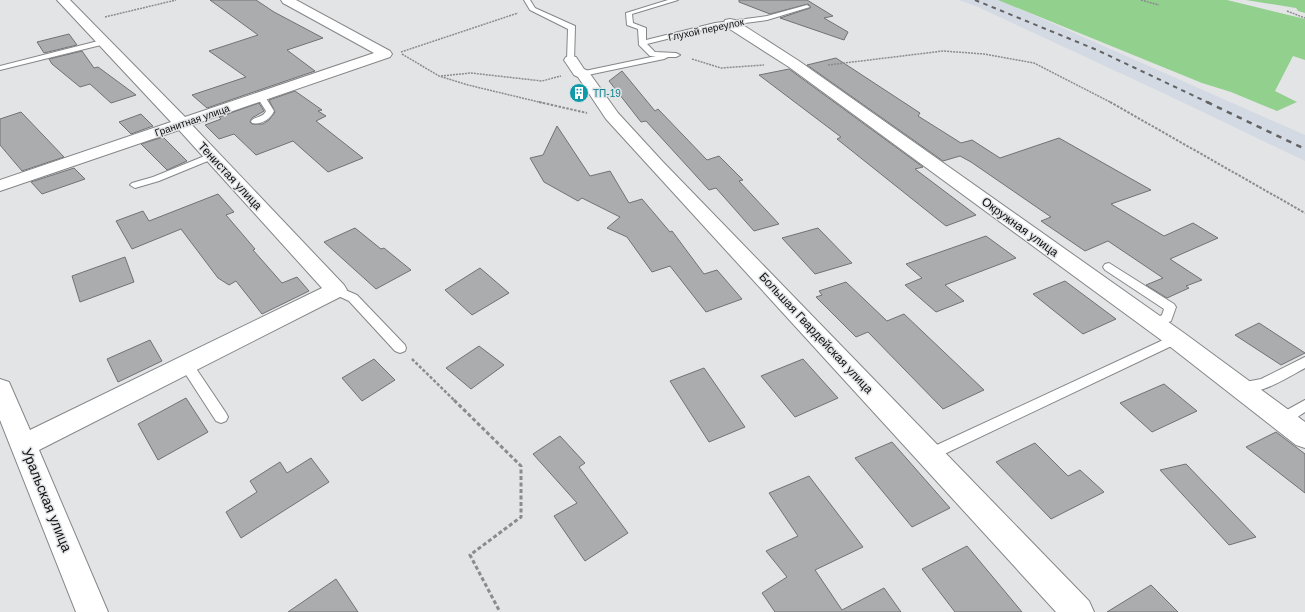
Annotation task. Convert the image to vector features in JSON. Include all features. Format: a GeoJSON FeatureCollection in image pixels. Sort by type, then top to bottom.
{"type":"FeatureCollection","features":[{"type":"Feature","properties":{"kind":"street","name":"Тенистая улица"},"geometry":{"type":"LineString","coordinates":[[63,0],[182,124],[336,290]]}},
{"type":"Feature","properties":{"kind":"street","name":"Гранитная улица"},"geometry":{"type":"LineString","coordinates":[[0,186],[385,54],[287,0]]}},
{"type":"Feature","properties":{"kind":"street","name":"Окружная улица"},"geometry":{"type":"LineString","coordinates":[[730,23],[798,67],[1176,339],[1305,437]]}},
{"type":"Feature","properties":{"kind":"street","name":"Большая Гвардейская улица"},"geometry":{"type":"LineString","coordinates":[[576,62],[612,116],[657,166],[931,454],[1078,612]]}},
{"type":"Feature","properties":{"kind":"street"},"geometry":{"type":"LineString","coordinates":[[24,445],[336,290]]}},
{"type":"Feature","properties":{"kind":"street","name":"Уральская улица"},"geometry":{"type":"LineString","coordinates":[[0,389],[92,612]]}},
{"type":"Feature","properties":{"kind":"lane"},"geometry":{"type":"LineString","coordinates":[[527,0],[532,9],[572,28],[576,62],[676,55]]}},
{"type":"Feature","properties":{"kind":"lane"},"geometry":{"type":"LineString","coordinates":[[642,44],[642,28],[629,24],[629,13],[675,0]]}},
{"type":"Feature","properties":{"kind":"lane","name":"Глухой переулок"},"geometry":{"type":"LineString","coordinates":[[642,44],[730,23],[767,18],[807,7]]}},
{"type":"Feature","properties":{"kind":"lane"},"geometry":{"type":"LineString","coordinates":[[0,68],[102,42]]}},
{"type":"Feature","properties":{"kind":"lane","name":"Глухой переулок"},"geometry":{"type":"LineString","coordinates":[[642,44],[653,54],[676,55]]}},
{"type":"Feature","properties":{"kind":"lane"},"geometry":{"type":"LineString","coordinates":[[255,121],[269,115],[270,111],[261,97]]}},
{"type":"Feature","properties":{"kind":"lane"},"geometry":{"type":"LineString","coordinates":[[135,185],[156,179],[212,156]]}},
{"type":"Feature","properties":{"kind":"lane"},"geometry":{"type":"LineString","coordinates":[[1109,266],[1170,307],[1167,318],[1155,324]]}},
{"type":"Feature","properties":{"kind":"lane","name":"Тенистая улица"},"geometry":{"type":"LineString","coordinates":[[336,290],[353,298],[400,348]]}},
{"type":"Feature","properties":{"kind":"lane"},"geometry":{"type":"LineString","coordinates":[[931,454],[1176,339]]}},
{"type":"Feature","properties":{"kind":"lane"},"geometry":{"type":"LineString","coordinates":[[1240,388],[1264,384],[1305,362]]}},
{"type":"Feature","properties":{"kind":"lane"},"geometry":{"type":"LineString","coordinates":[[186,364],[221,417]]}},
{"type":"Feature","properties":{"kind":"lane"},"geometry":{"type":"LineString","coordinates":[[1281,420],[1305,406]]}},
{"type":"Feature","properties":{"kind":"path"},"geometry":{"type":"LineString","coordinates":[[83,22],[176,0]]}},
{"type":"Feature","properties":{"kind":"path"},"geometry":{"type":"LineString","coordinates":[[1140,0],[1160,5]]}},
{"type":"Feature","properties":{"kind":"path"},"geometry":{"type":"LineString","coordinates":[[532,9],[400,53],[439,76],[468,85],[557,108],[612,116]]}},
{"type":"Feature","properties":{"kind":"path"},"geometry":{"type":"LineString","coordinates":[[1288,10],[1305,18]]}},
{"type":"Feature","properties":{"kind":"path"},"geometry":{"type":"LineString","coordinates":[[676,55],[721,68],[798,67],[943,51],[984,54],[1034,63],[1090,90],[1232,173],[1305,213]]}},
{"type":"Feature","properties":{"kind":"path"},"geometry":{"type":"LineString","coordinates":[[439,76],[471,73],[542,81],[576,62]]}},
{"type":"Feature","properties":{"kind":"path"},"geometry":{"type":"LineString","coordinates":[[400,348],[521,466],[521,516],[470,555],[500,612]]}},
{"type":"Feature","properties":{"kind":"shaded area"},"geometry":{"type":"Polygon","coordinates":[[[959,0],[998,0],[1004,2],[1305,135],[1305,161],[1163,93],[978,7],[959,0]]]}},
{"type":"Feature","properties":{"kind":"green space"},"geometry":{"type":"Polygon","coordinates":[[[998,0],[1227,0],[1305,19],[1305,60],[1293,56],[1275,91],[1297,102],[1277,111],[1231,92],[1202,83],[998,0]]]}},
{"type":"Feature","properties":{"kind":"green space"},"geometry":{"type":"Polygon","coordinates":[[[1246,0],[1305,0],[1305,13],[1298,11],[1296,8],[1246,0]]]}},
{"type":"Feature","properties":{"kind":"building"},"geometry":{"type":"Polygon","coordinates":[[[210,0],[256,0],[274,12],[323,38],[287,50],[315,71],[207,108],[192,95],[246,77],[209,51],[258,35],[210,0]]]}},
{"type":"Feature","properties":{"kind":"building"},"geometry":{"type":"Polygon","coordinates":[[[739,0],[807,0],[833,16],[824,18],[848,32],[844,40],[780,18],[810,8],[811,7],[808,4],[770,14],[739,2],[739,0]]]}},
{"type":"Feature","properties":{"kind":"building"},"geometry":{"type":"Polygon","coordinates":[[[69,34],[77,45],[44,53],[37,42],[69,34]]]}},
{"type":"Feature","properties":{"kind":"building"},"geometry":{"type":"Polygon","coordinates":[[[82,51],[94,68],[98,67],[136,95],[111,103],[90,84],[80,87],[52,64],[49,59],[82,51]]]}},
{"type":"Feature","properties":{"kind":"building"},"geometry":{"type":"Polygon","coordinates":[[[836,58],[920,113],[918,116],[961,143],[972,140],[1000,158],[1059,138],[1151,190],[1111,204],[1164,236],[1193,223],[1218,238],[1170,259],[1202,280],[1186,286],[1189,288],[1167,298],[1146,285],[1163,278],[1108,241],[1085,251],[1041,221],[1051,217],[971,162],[960,156],[943,161],[807,65],[836,58]]]}},
{"type":"Feature","properties":{"kind":"building"},"geometry":{"type":"Polygon","coordinates":[[[789,69],[923,167],[915,169],[976,215],[946,226],[837,139],[841,137],[759,75],[789,69]]]}},
{"type":"Feature","properties":{"kind":"building"},"geometry":{"type":"Polygon","coordinates":[[[622,71],[655,111],[658,109],[707,160],[719,156],[743,180],[739,181],[779,224],[754,231],[716,188],[709,190],[646,121],[641,122],[609,81],[622,71]]]}},
{"type":"Feature","properties":{"kind":"building"},"geometry":{"type":"Polygon","coordinates":[[[295,91],[322,110],[318,111],[326,116],[316,121],[363,158],[328,172],[293,141],[256,155],[234,134],[219,139],[205,125],[221,119],[219,117],[259,103],[264,111],[252,118],[250,122],[252,124],[263,124],[269,120],[275,112],[269,100],[295,91]]]}},
{"type":"Feature","properties":{"kind":"building"},"geometry":{"type":"Polygon","coordinates":[[[21,112],[64,157],[22,171],[0,145],[0,119],[21,112]]]}},
{"type":"Feature","properties":{"kind":"building"},"geometry":{"type":"Polygon","coordinates":[[[141,114],[153,126],[131,134],[119,122],[141,114]]]}},
{"type":"Feature","properties":{"kind":"building"},"geometry":{"type":"Polygon","coordinates":[[[557,126],[590,176],[610,171],[629,203],[642,199],[670,232],[672,231],[704,274],[717,270],[742,299],[706,312],[670,266],[652,272],[627,237],[607,228],[620,217],[582,198],[578,201],[544,182],[530,158],[543,155],[557,126]]]}},
{"type":"Feature","properties":{"kind":"building"},"geometry":{"type":"Polygon","coordinates":[[[163,137],[187,161],[167,170],[141,144],[163,137]]]}},
{"type":"Feature","properties":{"kind":"building"},"geometry":{"type":"Polygon","coordinates":[[[74,168],[85,179],[42,194],[31,182],[74,168]]]}},
{"type":"Feature","properties":{"kind":"building"},"geometry":{"type":"Polygon","coordinates":[[[218,194],[234,212],[226,215],[255,249],[253,250],[282,283],[297,277],[309,291],[262,314],[236,281],[229,285],[218,278],[181,229],[132,249],[116,221],[143,211],[149,221],[218,194]]]}},
{"type":"Feature","properties":{"kind":"building"},"geometry":{"type":"Polygon","coordinates":[[[355,228],[381,249],[384,248],[411,270],[376,289],[324,242],[355,228]]]}},
{"type":"Feature","properties":{"kind":"building"},"geometry":{"type":"Polygon","coordinates":[[[818,228],[852,263],[815,274],[782,238],[818,228]]]}},
{"type":"Feature","properties":{"kind":"building"},"geometry":{"type":"Polygon","coordinates":[[[986,236],[1016,258],[945,285],[964,301],[936,312],[905,285],[922,278],[906,264],[986,236]]]}},
{"type":"Feature","properties":{"kind":"building"},"geometry":{"type":"Polygon","coordinates":[[[125,257],[134,282],[80,302],[72,276],[125,257]]]}},
{"type":"Feature","properties":{"kind":"building"},"geometry":{"type":"Polygon","coordinates":[[[480,268],[509,293],[472,315],[445,290],[480,268]]]}},
{"type":"Feature","properties":{"kind":"building"},"geometry":{"type":"Polygon","coordinates":[[[1065,281],[1116,319],[1083,334],[1033,294],[1065,281]]]}},
{"type":"Feature","properties":{"kind":"building"},"geometry":{"type":"Polygon","coordinates":[[[846,282],[887,321],[904,314],[984,390],[943,409],[868,332],[856,337],[816,297],[822,295],[819,291],[846,282]]]}},
{"type":"Feature","properties":{"kind":"building"},"geometry":{"type":"Polygon","coordinates":[[[1259,323],[1305,353],[1281,365],[1235,335],[1259,323]]]}},
{"type":"Feature","properties":{"kind":"building"},"geometry":{"type":"Polygon","coordinates":[[[150,340],[162,361],[118,382],[107,359],[150,340]]]}},
{"type":"Feature","properties":{"kind":"building"},"geometry":{"type":"Polygon","coordinates":[[[479,346],[504,365],[471,389],[446,368],[479,346]]]}},
{"type":"Feature","properties":{"kind":"building"},"geometry":{"type":"Polygon","coordinates":[[[374,359],[395,380],[362,401],[342,378],[374,359]]]}},
{"type":"Feature","properties":{"kind":"building"},"geometry":{"type":"Polygon","coordinates":[[[803,359],[838,398],[795,417],[761,376],[803,359]]]}},
{"type":"Feature","properties":{"kind":"building"},"geometry":{"type":"Polygon","coordinates":[[[704,368],[745,427],[709,442],[670,381],[704,368]]]}},
{"type":"Feature","properties":{"kind":"building"},"geometry":{"type":"Polygon","coordinates":[[[1164,384],[1197,411],[1152,432],[1120,403],[1164,384]]]}},
{"type":"Feature","properties":{"kind":"building"},"geometry":{"type":"Polygon","coordinates":[[[186,398],[208,432],[158,460],[138,424],[186,398]]]}},
{"type":"Feature","properties":{"kind":"building"},"geometry":{"type":"Polygon","coordinates":[[[1276,432],[1305,454],[1305,493],[1246,447],[1276,432]]]}},
{"type":"Feature","properties":{"kind":"building"},"geometry":{"type":"Polygon","coordinates":[[[560,436],[585,463],[579,467],[628,533],[585,561],[554,516],[577,503],[533,454],[560,436]]]}},
{"type":"Feature","properties":{"kind":"building"},"geometry":{"type":"Polygon","coordinates":[[[892,442],[950,508],[912,527],[855,458],[892,442]]]}},
{"type":"Feature","properties":{"kind":"building"},"geometry":{"type":"Polygon","coordinates":[[[1035,443],[1068,476],[1080,470],[1104,492],[1051,519],[996,462],[1035,443]]]}},
{"type":"Feature","properties":{"kind":"building"},"geometry":{"type":"Polygon","coordinates":[[[311,458],[329,482],[241,538],[226,512],[257,492],[250,481],[280,462],[287,473],[311,458]]]}},
{"type":"Feature","properties":{"kind":"building"},"geometry":{"type":"Polygon","coordinates":[[[1186,464],[1256,537],[1229,545],[1160,470],[1186,464]]]}},
{"type":"Feature","properties":{"kind":"building"},"geometry":{"type":"Polygon","coordinates":[[[809,476],[863,547],[815,570],[842,610],[884,588],[901,612],[775,612],[762,593],[787,577],[766,551],[798,536],[769,493],[809,476]]]}},
{"type":"Feature","properties":{"kind":"building"},"geometry":{"type":"Polygon","coordinates":[[[967,546],[1022,612],[955,612],[922,569],[967,546]]]}},
{"type":"Feature","properties":{"kind":"building"},"geometry":{"type":"Polygon","coordinates":[[[336,579],[358,612],[288,612],[336,579]]]}},
{"type":"Feature","properties":{"kind":"building"},"geometry":{"type":"Polygon","coordinates":[[[1151,585],[1178,612],[1107,612],[1151,585]]]}},
{"type":"Feature","properties":{"kind":"railway"},"geometry":{"type":"LineString","coordinates":[[975,0],[1097,50],[1209,103]]}},
{"type":"Feature","properties":{"kind":"railway"},"geometry":{"type":"LineString","coordinates":[[1207,102],[1305,149]]}},
{"type":"Feature","properties":{"kind":"place","name":"ТП-19"},"geometry":{"type":"Point","coordinates":[579,93]}}]}
